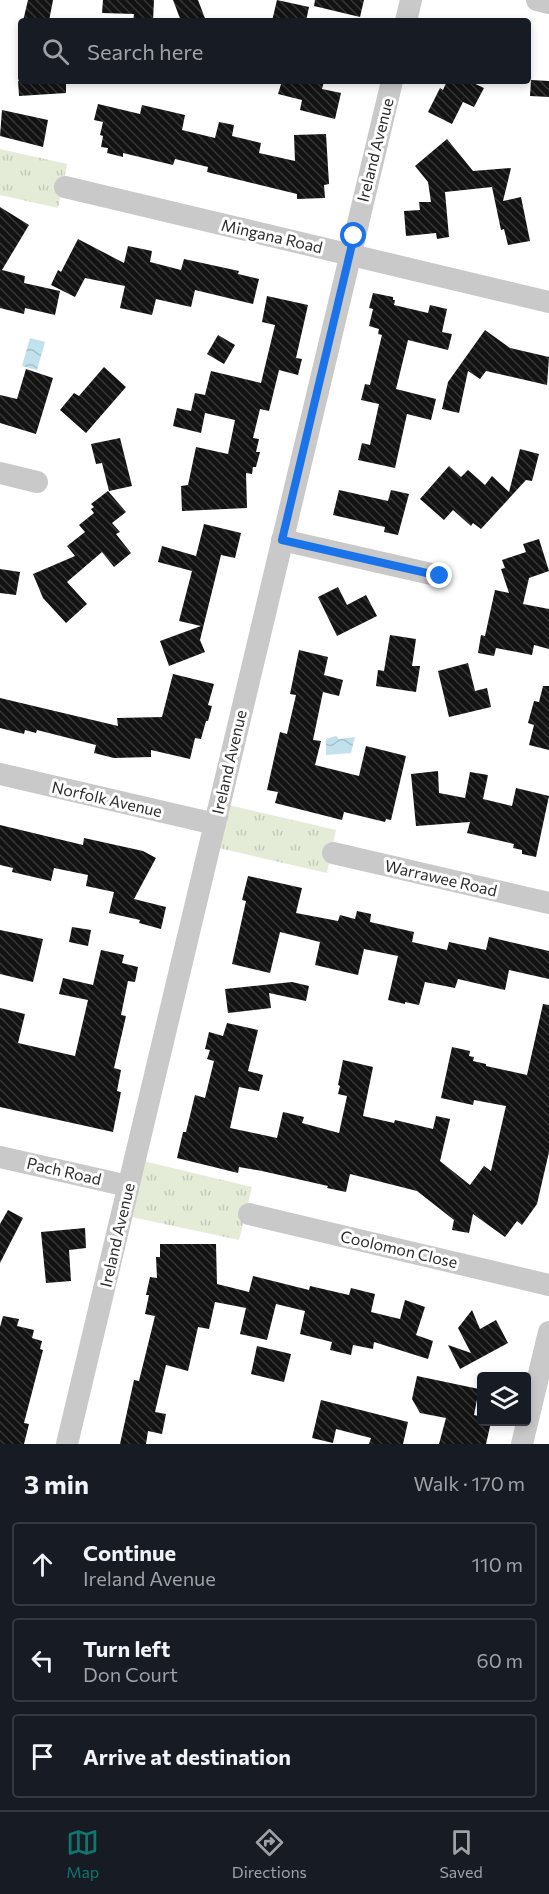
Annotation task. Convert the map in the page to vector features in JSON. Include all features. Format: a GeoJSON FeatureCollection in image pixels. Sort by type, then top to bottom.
{"type":"FeatureCollection","features":[{"type":"Feature","properties":{"kind":"street"},"geometry":{"type":"LineString","coordinates":[[407,18],[411,0]]}},
{"type":"Feature","properties":{"kind":"street"},"geometry":{"type":"LineString","coordinates":[[537,0],[549,3]]}},
{"type":"Feature","properties":{"kind":"street","name":"Ireland Avenue"},"geometry":{"type":"LineString","coordinates":[[67,1444],[391,84]]}},
{"type":"Feature","properties":{"kind":"street","name":"Mingana Road"},"geometry":{"type":"LineString","coordinates":[[65,187],[549,302]]}},
{"type":"Feature","properties":{"kind":"street"},"geometry":{"type":"LineString","coordinates":[[0,473],[37,482]]}},
{"type":"Feature","properties":{"kind":"street"},"geometry":{"type":"LineString","coordinates":[[282,540],[440,576]]}},
{"type":"Feature","properties":{"kind":"street","name":"Norfolk Avenue"},"geometry":{"type":"LineString","coordinates":[[0,774],[215,825]]}},
{"type":"Feature","properties":{"kind":"street","name":"Warrawee Road"},"geometry":{"type":"LineString","coordinates":[[333,853],[549,903]]}},
{"type":"Feature","properties":{"kind":"street","name":"Pach Road"},"geometry":{"type":"LineString","coordinates":[[0,1156],[128,1186]]}},
{"type":"Feature","properties":{"kind":"street","name":"Coolomon Close"},"geometry":{"type":"LineString","coordinates":[[249,1214],[549,1285]]}},
{"type":"Feature","properties":{"kind":"street"},"geometry":{"type":"LineString","coordinates":[[522,1444],[549,1332]]}},
{"type":"Feature","properties":{"kind":"green space"},"geometry":{"type":"Polygon","coordinates":[[[0,149],[67,164],[58,208],[0,195],[0,149]]]}},
{"type":"Feature","properties":{"kind":"green space"},"geometry":{"type":"Polygon","coordinates":[[[220,803],[336,830],[327,873],[210,846],[220,803]]]}},
{"type":"Feature","properties":{"kind":"green space"},"geometry":{"type":"Polygon","coordinates":[[[135,1159],[252,1187],[239,1240],[122,1215],[135,1159]]]}},
{"type":"Feature","properties":{"kind":"water"},"geometry":{"type":"Polygon","coordinates":[[[30,338],[45,342],[37,370],[22,366],[30,338]]]}},
{"type":"Feature","properties":{"kind":"water"},"geometry":{"type":"Polygon","coordinates":[[[336,736],[339,739],[355,737],[351,753],[326,755],[326,739],[336,736]]]}},
{"type":"Feature","properties":{"kind":"building"},"geometry":{"type":"Polygon","coordinates":[[[28,0],[53,0],[50,18],[24,18],[28,0]]]}},
{"type":"Feature","properties":{"kind":"building"},"geometry":{"type":"Polygon","coordinates":[[[103,0],[154,0],[153,18],[133,18],[134,14],[102,13],[103,0]]]}},
{"type":"Feature","properties":{"kind":"building"},"geometry":{"type":"Polygon","coordinates":[[[173,0],[198,0],[205,18],[180,18],[173,0]]]}},
{"type":"Feature","properties":{"kind":"building"},"geometry":{"type":"Polygon","coordinates":[[[277,0],[309,7],[307,18],[273,18],[277,0]]]}},
{"type":"Feature","properties":{"kind":"building"},"geometry":{"type":"Polygon","coordinates":[[[315,0],[364,0],[360,17],[314,6],[315,0]]]}},
{"type":"Feature","properties":{"kind":"building"},"geometry":{"type":"Polygon","coordinates":[[[531,80],[549,81],[549,97],[530,96],[531,80]]]}},
{"type":"Feature","properties":{"kind":"building"},"geometry":{"type":"Polygon","coordinates":[[[18,84],[66,84],[66,93],[19,96],[18,84]]]}},
{"type":"Feature","properties":{"kind":"building"},"geometry":{"type":"Polygon","coordinates":[[[281,84],[323,84],[322,89],[341,93],[335,119],[300,110],[302,100],[278,94],[281,84]]]}},
{"type":"Feature","properties":{"kind":"building"},"geometry":{"type":"Polygon","coordinates":[[[446,84],[475,84],[484,88],[474,107],[463,102],[452,124],[428,112],[440,88],[443,90],[446,84]]]}},
{"type":"Feature","properties":{"kind":"building"},"geometry":{"type":"Polygon","coordinates":[[[98,104],[140,114],[142,105],[185,115],[182,130],[215,138],[219,122],[234,125],[232,136],[261,143],[259,153],[295,161],[294,135],[326,134],[329,184],[324,185],[325,198],[297,199],[297,194],[207,172],[208,167],[175,159],[173,165],[123,153],[123,157],[107,153],[108,148],[101,147],[103,136],[100,135],[103,122],[94,120],[98,104]]]}},
{"type":"Feature","properties":{"kind":"building"},"geometry":{"type":"Polygon","coordinates":[[[2,110],[48,120],[43,147],[0,136],[2,110]]]}},
{"type":"Feature","properties":{"kind":"building"},"geometry":{"type":"Polygon","coordinates":[[[447,139],[473,171],[511,168],[503,201],[521,197],[530,241],[508,245],[504,229],[501,230],[492,187],[445,192],[449,237],[437,239],[436,233],[406,236],[404,211],[420,210],[419,202],[431,202],[428,182],[415,166],[447,139]]]}},
{"type":"Feature","properties":{"kind":"building"},"geometry":{"type":"Polygon","coordinates":[[[0,207],[29,225],[2,270],[25,276],[24,283],[60,291],[55,315],[25,308],[24,314],[0,308],[0,207]]]}},
{"type":"Feature","properties":{"kind":"building"},"geometry":{"type":"Polygon","coordinates":[[[78,239],[124,263],[128,246],[152,251],[150,262],[181,270],[184,259],[239,271],[238,274],[259,279],[253,304],[195,290],[191,307],[156,299],[152,315],[120,308],[125,286],[85,278],[75,297],[51,285],[58,270],[61,272],[78,239]]]}},
{"type":"Feature","properties":{"kind":"building"},"geometry":{"type":"Polygon","coordinates":[[[373,293],[393,297],[394,305],[428,313],[430,305],[447,309],[442,332],[452,334],[448,350],[408,340],[396,389],[436,399],[431,420],[407,414],[395,468],[358,460],[362,443],[370,445],[379,404],[361,400],[365,384],[370,385],[382,335],[378,334],[379,329],[369,326],[373,309],[369,308],[373,293]]]}},
{"type":"Feature","properties":{"kind":"building"},"geometry":{"type":"Polygon","coordinates":[[[267,296],[308,305],[296,358],[302,359],[298,375],[279,370],[269,411],[260,409],[253,438],[259,439],[256,452],[260,452],[252,474],[246,473],[247,508],[182,511],[181,486],[188,485],[196,447],[228,454],[235,420],[205,413],[201,433],[173,426],[177,408],[191,411],[195,393],[205,395],[211,371],[261,383],[275,325],[262,322],[267,296]]]}},
{"type":"Feature","properties":{"kind":"building"},"geometry":{"type":"Polygon","coordinates":[[[485,330],[510,348],[549,357],[547,385],[486,371],[480,379],[468,371],[459,413],[442,409],[448,382],[485,330]]]}},
{"type":"Feature","properties":{"kind":"building"},"geometry":{"type":"Polygon","coordinates":[[[218,335],[235,345],[224,364],[207,354],[218,335]]]}},
{"type":"Feature","properties":{"kind":"building"},"geometry":{"type":"Polygon","coordinates":[[[104,367],[126,387],[86,433],[60,410],[74,393],[79,396],[104,367]]]}},
{"type":"Feature","properties":{"kind":"building"},"geometry":{"type":"Polygon","coordinates":[[[26,369],[53,378],[36,434],[0,423],[0,395],[17,399],[26,369]]]}},
{"type":"Feature","properties":{"kind":"building"},"geometry":{"type":"Polygon","coordinates":[[[120,438],[132,486],[109,491],[102,463],[96,464],[91,444],[120,438]]]}},
{"type":"Feature","properties":{"kind":"building"},"geometry":{"type":"Polygon","coordinates":[[[520,449],[539,454],[532,481],[526,480],[481,529],[473,523],[471,526],[453,510],[444,520],[420,499],[449,466],[461,477],[468,470],[485,485],[492,476],[509,492],[520,449]]]}},
{"type":"Feature","properties":{"kind":"building"},"geometry":{"type":"Polygon","coordinates":[[[339,490],[388,501],[391,490],[409,494],[398,535],[384,532],[385,527],[333,515],[339,490]]]}},
{"type":"Feature","properties":{"kind":"building"},"geometry":{"type":"Polygon","coordinates":[[[108,491],[126,512],[112,523],[120,532],[116,534],[131,553],[114,567],[102,552],[67,582],[87,604],[66,623],[43,598],[33,574],[75,556],[67,546],[85,532],[79,525],[94,513],[91,509],[94,507],[91,504],[108,491]]]}},
{"type":"Feature","properties":{"kind":"building"},"geometry":{"type":"Polygon","coordinates":[[[204,524],[241,533],[235,558],[221,555],[200,640],[205,652],[169,666],[160,641],[201,626],[179,621],[192,571],[158,562],[162,546],[196,556],[204,524]]]}},
{"type":"Feature","properties":{"kind":"building"},"geometry":{"type":"Polygon","coordinates":[[[539,539],[549,571],[529,578],[523,604],[549,609],[549,649],[534,645],[532,655],[496,648],[494,656],[478,653],[481,635],[485,636],[495,590],[509,593],[501,569],[505,568],[502,560],[526,552],[523,544],[539,539]]]}},
{"type":"Feature","properties":{"kind":"building"},"geometry":{"type":"Polygon","coordinates":[[[0,569],[20,572],[16,595],[0,593],[0,569]]]}},
{"type":"Feature","properties":{"kind":"building"},"geometry":{"type":"Polygon","coordinates":[[[338,587],[347,605],[366,595],[377,616],[337,636],[318,597],[338,587]]]}},
{"type":"Feature","properties":{"kind":"building"},"geometry":{"type":"Polygon","coordinates":[[[390,635],[416,639],[412,666],[420,666],[416,692],[376,686],[378,670],[384,671],[390,635]]]}},
{"type":"Feature","properties":{"kind":"building"},"geometry":{"type":"Polygon","coordinates":[[[299,650],[328,657],[324,675],[343,680],[339,696],[323,692],[313,740],[321,741],[315,765],[359,776],[366,746],[406,756],[391,820],[386,819],[385,822],[344,812],[342,820],[275,803],[278,792],[267,790],[280,732],[287,734],[296,695],[290,694],[299,650]]]}},
{"type":"Feature","properties":{"kind":"building"},"geometry":{"type":"Polygon","coordinates":[[[468,663],[475,691],[487,688],[491,707],[449,717],[438,671],[468,663]]]}},
{"type":"Feature","properties":{"kind":"building"},"geometry":{"type":"Polygon","coordinates":[[[173,674],[214,684],[208,705],[212,706],[208,721],[206,721],[201,739],[195,738],[190,759],[151,750],[151,757],[114,758],[94,753],[96,745],[37,730],[36,733],[25,730],[24,734],[0,728],[0,698],[118,726],[117,718],[162,717],[173,674]]]}},
{"type":"Feature","properties":{"kind":"building"},"geometry":{"type":"Polygon","coordinates":[[[543,686],[549,686],[549,750],[529,745],[534,725],[528,723],[534,701],[539,702],[543,686]]]}},
{"type":"Feature","properties":{"kind":"building"},"geometry":{"type":"Polygon","coordinates":[[[438,771],[439,793],[465,798],[470,772],[488,775],[483,799],[512,806],[516,788],[549,796],[536,857],[522,854],[522,850],[513,848],[514,844],[467,833],[470,822],[416,826],[411,774],[438,771]]]}},
{"type":"Feature","properties":{"kind":"building"},"geometry":{"type":"Polygon","coordinates":[[[0,825],[83,845],[84,838],[143,851],[156,858],[134,899],[166,907],[161,929],[139,923],[140,920],[109,913],[114,892],[86,886],[88,875],[54,868],[51,881],[12,872],[13,868],[0,865],[0,825]]]}},
{"type":"Feature","properties":{"kind":"building"},"geometry":{"type":"Polygon","coordinates":[[[248,876],[302,888],[296,913],[338,921],[340,915],[355,919],[357,911],[371,914],[370,922],[414,932],[412,942],[447,950],[449,942],[486,950],[489,937],[549,951],[549,979],[509,970],[505,990],[458,979],[455,988],[425,982],[419,1005],[405,1002],[405,1004],[388,1000],[398,956],[364,949],[358,975],[315,965],[320,942],[280,932],[270,973],[232,964],[246,901],[242,900],[248,876]]]}},
{"type":"Feature","properties":{"kind":"building"},"geometry":{"type":"Polygon","coordinates":[[[72,927],[91,930],[88,946],[69,942],[72,927]]]}},
{"type":"Feature","properties":{"kind":"building"},"geometry":{"type":"Polygon","coordinates":[[[0,930],[43,939],[33,982],[0,974],[0,930]]]}},
{"type":"Feature","properties":{"kind":"building"},"geometry":{"type":"Polygon","coordinates":[[[101,950],[124,955],[122,963],[138,967],[135,982],[128,981],[121,1015],[126,1016],[114,1068],[121,1070],[117,1091],[121,1092],[113,1132],[0,1107],[0,1008],[25,1014],[18,1043],[75,1056],[88,1000],[59,994],[63,978],[93,985],[101,950]]]}},
{"type":"Feature","properties":{"kind":"building"},"geometry":{"type":"Polygon","coordinates":[[[292,982],[309,986],[306,1001],[269,993],[271,1008],[228,1013],[225,989],[292,982]]]}},
{"type":"Feature","properties":{"kind":"building"},"geometry":{"type":"Polygon","coordinates":[[[543,1004],[549,1005],[549,1152],[537,1204],[522,1225],[517,1221],[505,1237],[473,1214],[469,1233],[452,1230],[454,1220],[417,1191],[350,1174],[346,1192],[262,1171],[239,1167],[238,1173],[177,1158],[195,1095],[205,1098],[214,1061],[207,1059],[210,1050],[205,1049],[209,1032],[223,1036],[227,1023],[258,1030],[248,1071],[263,1075],[259,1091],[239,1087],[230,1128],[277,1138],[283,1112],[304,1117],[302,1123],[339,1133],[347,1096],[338,1094],[343,1060],[373,1067],[363,1116],[394,1123],[395,1120],[433,1129],[436,1116],[450,1119],[440,1161],[470,1185],[484,1166],[491,1171],[506,1106],[474,1100],[473,1105],[441,1098],[452,1047],[470,1051],[469,1056],[474,1057],[473,1061],[486,1064],[486,1066],[527,1075],[543,1004]]]}},
{"type":"Feature","properties":{"kind":"building"},"geometry":{"type":"Polygon","coordinates":[[[8,1210],[23,1218],[0,1263],[0,1224],[8,1210]]]}},
{"type":"Feature","properties":{"kind":"building"},"geometry":{"type":"Polygon","coordinates":[[[85,1228],[86,1248],[69,1250],[71,1281],[46,1283],[41,1232],[85,1228]]]}},
{"type":"Feature","properties":{"kind":"building"},"geometry":{"type":"Polygon","coordinates":[[[160,1244],[216,1244],[217,1284],[249,1292],[253,1276],[309,1290],[310,1286],[349,1295],[351,1288],[375,1294],[371,1312],[400,1319],[405,1300],[425,1307],[416,1335],[433,1341],[428,1359],[374,1342],[373,1349],[353,1345],[351,1355],[330,1350],[332,1342],[300,1334],[305,1311],[276,1304],[267,1340],[240,1334],[246,1308],[215,1302],[209,1329],[198,1327],[188,1371],[166,1365],[155,1412],[166,1414],[162,1434],[148,1431],[146,1444],[120,1444],[134,1380],[139,1381],[155,1316],[145,1314],[149,1295],[146,1295],[150,1277],[157,1278],[156,1257],[160,1257],[160,1244]]]}},
{"type":"Feature","properties":{"kind":"building"},"geometry":{"type":"Polygon","coordinates":[[[472,1310],[480,1329],[496,1320],[508,1343],[460,1369],[448,1345],[471,1353],[458,1328],[472,1310]]]}},
{"type":"Feature","properties":{"kind":"building"},"geometry":{"type":"Polygon","coordinates":[[[3,1316],[19,1319],[17,1326],[34,1330],[32,1338],[42,1341],[40,1349],[43,1350],[24,1423],[29,1424],[24,1444],[0,1444],[0,1327],[3,1316]]]}},
{"type":"Feature","properties":{"kind":"building"},"geometry":{"type":"Polygon","coordinates":[[[257,1346],[291,1354],[284,1382],[251,1374],[257,1346]]]}},
{"type":"Feature","properties":{"kind":"building"},"geometry":{"type":"Polygon","coordinates":[[[417,1376],[477,1389],[474,1415],[477,1416],[477,1426],[490,1426],[486,1444],[439,1444],[446,1418],[420,1413],[412,1399],[417,1376]]]}},
{"type":"Feature","properties":{"kind":"building"},"geometry":{"type":"Polygon","coordinates":[[[321,1400],[408,1422],[403,1444],[369,1444],[371,1438],[336,1429],[333,1443],[312,1438],[321,1400]]]}},
{"type":"Feature","properties":{"kind":"route"},"geometry":{"type":"LineString","coordinates":[[354,236],[282,540],[440,576]]}}]}
